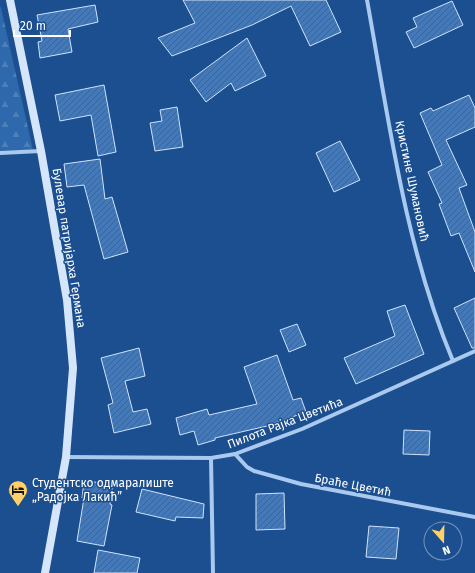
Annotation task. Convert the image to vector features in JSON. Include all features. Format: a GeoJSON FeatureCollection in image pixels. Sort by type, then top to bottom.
{"type":"FeatureCollection","features":[{"type":"Feature","properties":{"kind":"main road","name":"Булевар патријарха Германа"},"geometry":{"type":"LineString","coordinates":[[10,0],[41,151],[70,326],[73,368],[66,457],[45,573]]}},
{"type":"Feature","properties":{"kind":"street","name":"Кристине Шумановић"},"geometry":{"type":"LineString","coordinates":[[367,0],[404,198],[416,249],[444,340],[453,362]]}},
{"type":"Feature","properties":{"kind":"street"},"geometry":{"type":"LineString","coordinates":[[0,153],[41,151]]}},
{"type":"Feature","properties":{"kind":"street","name":"Пилота Рајка Цветића"},"geometry":{"type":"LineString","coordinates":[[66,457],[211,458],[235,454],[302,429],[475,351]]}},
{"type":"Feature","properties":{"kind":"street","name":"Браће Цветић"},"geometry":{"type":"LineString","coordinates":[[235,454],[243,464],[254,471],[301,484],[376,500],[475,517]]}},
{"type":"Feature","properties":{"kind":"street"},"geometry":{"type":"LineString","coordinates":[[211,458],[213,573]]}},
{"type":"Feature","properties":{"kind":"green space"},"geometry":{"type":"Polygon","coordinates":[[[0,6],[1,8],[33,150],[0,151],[0,6]]]}},
{"type":"Feature","properties":{"kind":"building"},"geometry":{"type":"Polygon","coordinates":[[[183,0],[326,0],[341,32],[310,46],[291,6],[252,25],[172,56],[158,38],[195,23],[183,0]]]}},
{"type":"Feature","properties":{"kind":"building"},"geometry":{"type":"Polygon","coordinates":[[[452,1],[463,25],[414,48],[406,32],[417,27],[413,18],[452,1]]]}},
{"type":"Feature","properties":{"kind":"building"},"geometry":{"type":"Polygon","coordinates":[[[95,5],[98,22],[68,29],[72,52],[40,58],[38,42],[42,41],[37,15],[95,5]]]}},
{"type":"Feature","properties":{"kind":"building"},"geometry":{"type":"Polygon","coordinates":[[[247,38],[266,76],[235,91],[231,83],[206,102],[190,80],[247,38]]]}},
{"type":"Feature","properties":{"kind":"building"},"geometry":{"type":"Polygon","coordinates":[[[104,85],[116,152],[98,156],[91,115],[60,121],[55,95],[104,85]]]}},
{"type":"Feature","properties":{"kind":"building"},"geometry":{"type":"Polygon","coordinates":[[[469,95],[475,108],[475,127],[446,140],[467,185],[459,188],[475,232],[475,272],[459,233],[451,236],[439,204],[442,203],[428,172],[442,165],[420,113],[431,108],[433,111],[469,95]]]}},
{"type":"Feature","properties":{"kind":"building"},"geometry":{"type":"Polygon","coordinates":[[[177,107],[183,147],[155,151],[150,123],[162,121],[160,110],[177,107]]]}},
{"type":"Feature","properties":{"kind":"building"},"geometry":{"type":"Polygon","coordinates":[[[340,141],[360,180],[334,192],[316,153],[340,141]]]}},
{"type":"Feature","properties":{"kind":"building"},"geometry":{"type":"Polygon","coordinates":[[[100,159],[105,199],[112,197],[128,252],[104,259],[84,185],[67,187],[64,164],[100,159]]]}},
{"type":"Feature","properties":{"kind":"building"},"geometry":{"type":"Polygon","coordinates":[[[475,298],[475,348],[472,348],[454,308],[475,298]]]}},
{"type":"Feature","properties":{"kind":"building"},"geometry":{"type":"Polygon","coordinates":[[[405,305],[424,354],[356,384],[344,358],[395,336],[387,311],[405,305]]]}},
{"type":"Feature","properties":{"kind":"building"},"geometry":{"type":"Polygon","coordinates":[[[297,324],[306,345],[289,352],[280,330],[297,324]]]}},
{"type":"Feature","properties":{"kind":"building"},"geometry":{"type":"Polygon","coordinates":[[[139,348],[145,376],[125,381],[133,412],[147,409],[151,424],[114,433],[108,405],[113,403],[101,358],[139,348]]]}},
{"type":"Feature","properties":{"kind":"building"},"geometry":{"type":"Polygon","coordinates":[[[277,355],[293,400],[301,398],[306,412],[267,426],[215,438],[215,440],[198,445],[194,431],[180,435],[176,418],[207,409],[209,415],[257,404],[244,367],[277,355]]]}},
{"type":"Feature","properties":{"kind":"building"},"geometry":{"type":"Polygon","coordinates":[[[404,430],[430,431],[429,455],[403,454],[404,430]]]}},
{"type":"Feature","properties":{"kind":"building"},"geometry":{"type":"Polygon","coordinates":[[[84,481],[113,484],[110,504],[112,505],[104,546],[77,541],[84,498],[82,498],[84,481]]]}},
{"type":"Feature","properties":{"kind":"building"},"geometry":{"type":"Polygon","coordinates":[[[142,489],[204,504],[203,518],[176,517],[175,521],[136,512],[142,489]]]}},
{"type":"Feature","properties":{"kind":"building"},"geometry":{"type":"Polygon","coordinates":[[[284,493],[285,529],[256,530],[256,494],[284,493]]]}},
{"type":"Feature","properties":{"kind":"building"},"geometry":{"type":"Polygon","coordinates":[[[369,526],[399,528],[396,559],[366,557],[369,526]]]}},
{"type":"Feature","properties":{"kind":"building"},"geometry":{"type":"Polygon","coordinates":[[[98,550],[140,558],[137,573],[94,573],[98,550]]]}},
{"type":"Feature","properties":{"kind":"place","name":"Студентско одмаралиште „Радојка Лакић”"},"geometry":{"type":"Point","coordinates":[18,507]}}]}
